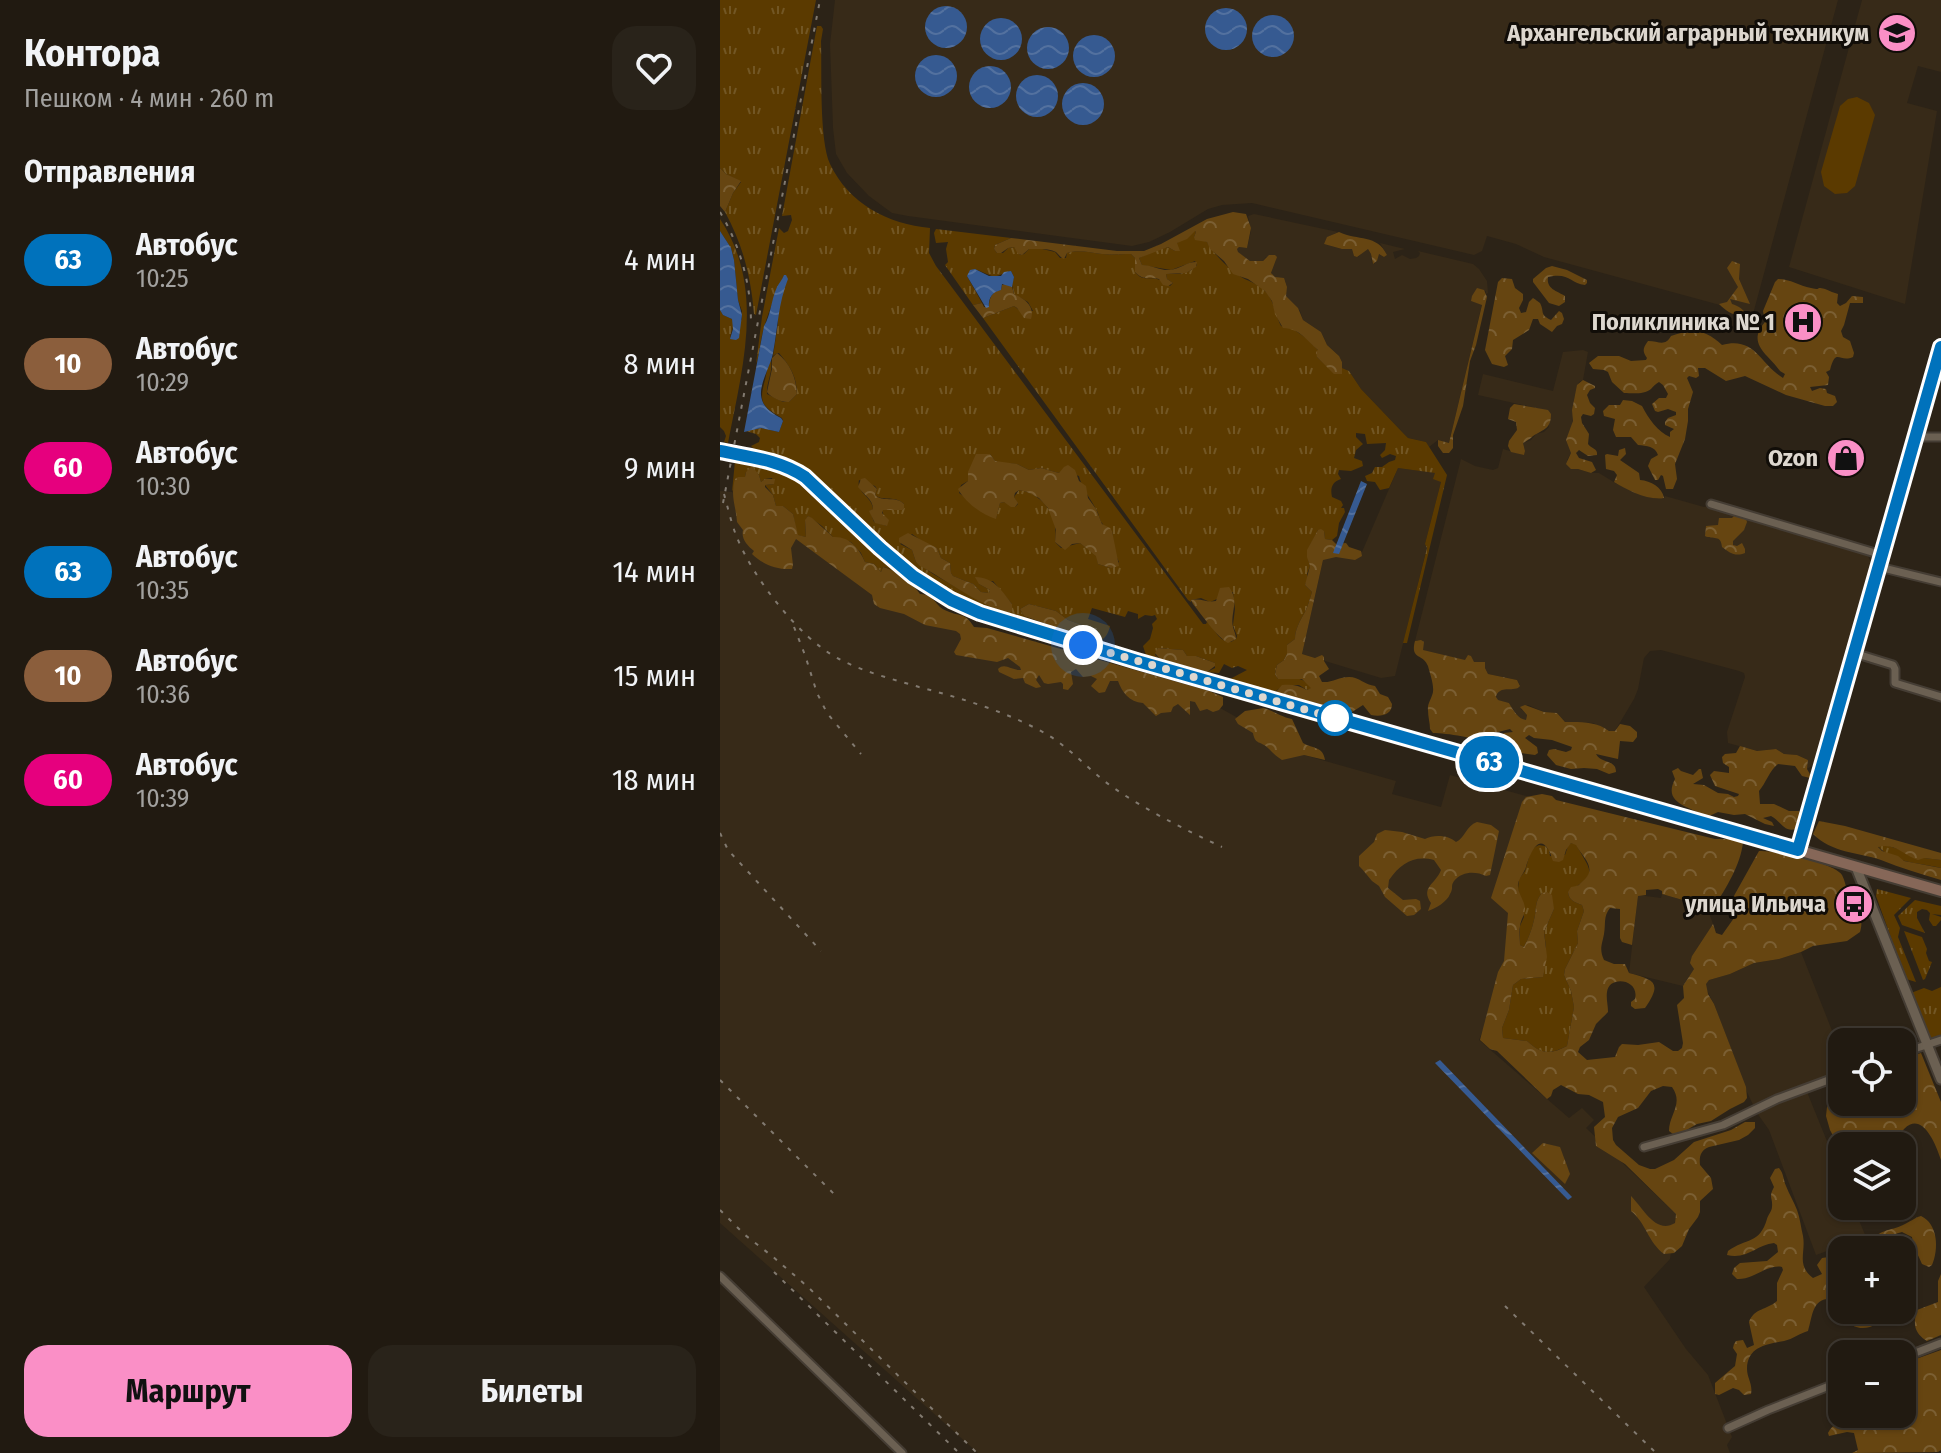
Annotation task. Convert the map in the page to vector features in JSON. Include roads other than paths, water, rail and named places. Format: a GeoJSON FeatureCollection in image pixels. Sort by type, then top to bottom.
{"type":"FeatureCollection","features":[{"type":"Feature","properties":{"kind":"main road"},"geometry":{"type":"LineString","coordinates":[[720,451],[785,466],[805,477],[913,576],[965,607],[1011,624],[1941,891]]}},
{"type":"Feature","properties":{"kind":"street"},"geometry":{"type":"LineString","coordinates":[[1798,850],[1941,347]]}},
{"type":"Feature","properties":{"kind":"street"},"geometry":{"type":"LineString","coordinates":[[1915,437],[1941,437]]}},
{"type":"Feature","properties":{"kind":"street"},"geometry":{"type":"LineString","coordinates":[[1711,504],[1882,555]]}},
{"type":"Feature","properties":{"kind":"street"},"geometry":{"type":"LineString","coordinates":[[1879,567],[1941,582]]}},
{"type":"Feature","properties":{"kind":"street"},"geometry":{"type":"LineString","coordinates":[[1854,653],[1893,665],[1895,683],[1941,697]]}},
{"type":"Feature","properties":{"kind":"street"},"geometry":{"type":"LineString","coordinates":[[1856,867],[1941,1079]]}},
{"type":"Feature","properties":{"kind":"street"},"geometry":{"type":"LineString","coordinates":[[1916,1048],[1941,1040]]}},
{"type":"Feature","properties":{"kind":"street"},"geometry":{"type":"LineString","coordinates":[[1644,1147],[1723,1125],[1777,1099],[1828,1080]]}},
{"type":"Feature","properties":{"kind":"street"},"geometry":{"type":"LineString","coordinates":[[720,1276],[902,1453]]}},
{"type":"Feature","properties":{"kind":"street"},"geometry":{"type":"LineString","coordinates":[[1916,1353],[1941,1343]]}},
{"type":"Feature","properties":{"kind":"street"},"geometry":{"type":"LineString","coordinates":[[1728,1428],[1828,1386]]}},
{"type":"Feature","properties":{"kind":"water"},"geometry":{"type":"Polygon","coordinates":[[[946,6],[961,12],[967,27],[961,42],[946,48],[931,42],[925,27],[931,12],[946,6]]]}},
{"type":"Feature","properties":{"kind":"water"},"geometry":{"type":"Polygon","coordinates":[[[1226,8],[1241,14],[1247,29],[1241,44],[1226,50],[1211,44],[1205,29],[1211,14],[1226,8]]]}},
{"type":"Feature","properties":{"kind":"water"},"geometry":{"type":"Polygon","coordinates":[[[1273,15],[1288,21],[1294,36],[1288,51],[1273,57],[1258,51],[1252,36],[1258,21],[1273,15]]]}},
{"type":"Feature","properties":{"kind":"water"},"geometry":{"type":"Polygon","coordinates":[[[1001,18],[1016,24],[1022,39],[1016,54],[1001,60],[986,54],[980,39],[986,24],[1001,18]]]}},
{"type":"Feature","properties":{"kind":"water"},"geometry":{"type":"Polygon","coordinates":[[[1048,27],[1063,33],[1069,48],[1063,63],[1048,69],[1033,63],[1027,48],[1033,33],[1048,27]]]}},
{"type":"Feature","properties":{"kind":"water"},"geometry":{"type":"Polygon","coordinates":[[[1094,35],[1109,41],[1115,56],[1109,71],[1094,77],[1079,71],[1073,56],[1079,41],[1094,35]]]}},
{"type":"Feature","properties":{"kind":"water"},"geometry":{"type":"Polygon","coordinates":[[[936,55],[951,61],[957,76],[951,91],[936,97],[921,91],[915,76],[921,61],[936,55]]]}},
{"type":"Feature","properties":{"kind":"water"},"geometry":{"type":"Polygon","coordinates":[[[990,66],[1005,72],[1011,87],[1005,102],[990,108],[975,102],[969,87],[975,72],[990,66]]]}},
{"type":"Feature","properties":{"kind":"water"},"geometry":{"type":"Polygon","coordinates":[[[1037,75],[1052,81],[1058,96],[1052,111],[1037,117],[1022,111],[1016,96],[1022,81],[1037,75]]]}},
{"type":"Feature","properties":{"kind":"water"},"geometry":{"type":"Polygon","coordinates":[[[1083,83],[1098,89],[1104,104],[1098,119],[1083,125],[1068,119],[1062,104],[1068,89],[1083,83]]]}},
{"type":"Feature","properties":{"kind":"water"},"geometry":{"type":"Polygon","coordinates":[[[720,231],[731,248],[734,260],[742,315],[739,338],[736,340],[730,339],[732,319],[720,310],[720,231]]]}},
{"type":"Feature","properties":{"kind":"water"},"geometry":{"type":"Polygon","coordinates":[[[975,269],[989,276],[1001,276],[1011,271],[1014,277],[1012,287],[1002,284],[1001,290],[992,296],[986,308],[967,276],[970,270],[975,269]]]}},
{"type":"Feature","properties":{"kind":"water"},"geometry":{"type":"Polygon","coordinates":[[[784,275],[788,279],[761,395],[765,406],[783,421],[779,432],[761,428],[744,432],[764,326],[784,275]]]}},
{"type":"Feature","properties":{"kind":"water"},"geometry":{"type":"Polygon","coordinates":[[[1361,481],[1367,484],[1339,554],[1333,553],[1361,481]]]}},
{"type":"Feature","properties":{"kind":"water"},"geometry":{"type":"Polygon","coordinates":[[[1440,1060],[1572,1197],[1568,1200],[1435,1063],[1440,1060]]]}},
{"type":"Feature","properties":{"kind":"railway"},"geometry":{"type":"LineString","coordinates":[[723,503],[820,0]]}},
{"type":"Feature","properties":{"kind":"railway"},"geometry":{"type":"LineString","coordinates":[[720,212],[743,265],[751,324]]}},
{"type":"Feature","properties":{"kind":"railway"},"geometry":{"type":"LineString","coordinates":[[724,494],[736,535],[753,569],[793,622],[824,649],[868,671],[980,705],[1025,723],[1059,742],[1124,795],[1222,847]]}},
{"type":"Feature","properties":{"kind":"railway"},"geometry":{"type":"LineString","coordinates":[[794,627],[827,713],[861,754]]}},
{"type":"Feature","properties":{"kind":"railway"},"geometry":{"type":"LineString","coordinates":[[720,833],[728,850],[821,951]]}},
{"type":"Feature","properties":{"kind":"railway"},"geometry":{"type":"LineString","coordinates":[[720,1080],[837,1197]]}},
{"type":"Feature","properties":{"kind":"railway"},"geometry":{"type":"LineString","coordinates":[[720,1210],[808,1287],[977,1453]]}},
{"type":"Feature","properties":{"kind":"railway"},"geometry":{"type":"LineString","coordinates":[[774,1272],[959,1453]]}},
{"type":"Feature","properties":{"kind":"railway"},"geometry":{"type":"LineString","coordinates":[[1505,1306],[1656,1453]]}},
{"type":"Feature","properties":{"kind":"place","name":"Архангельский аграрный техникум"},"geometry":{"type":"Point","coordinates":[1897,33]}},
{"type":"Feature","properties":{"kind":"place","name":"Поликлиника № 1"},"geometry":{"type":"Point","coordinates":[1803,322]}},
{"type":"Feature","properties":{"kind":"place","name":"Ozon"},"geometry":{"type":"Point","coordinates":[1846,458]}},
{"type":"Feature","properties":{"kind":"place","name":"улица Ильича"},"geometry":{"type":"Point","coordinates":[1854,904]}}]}
